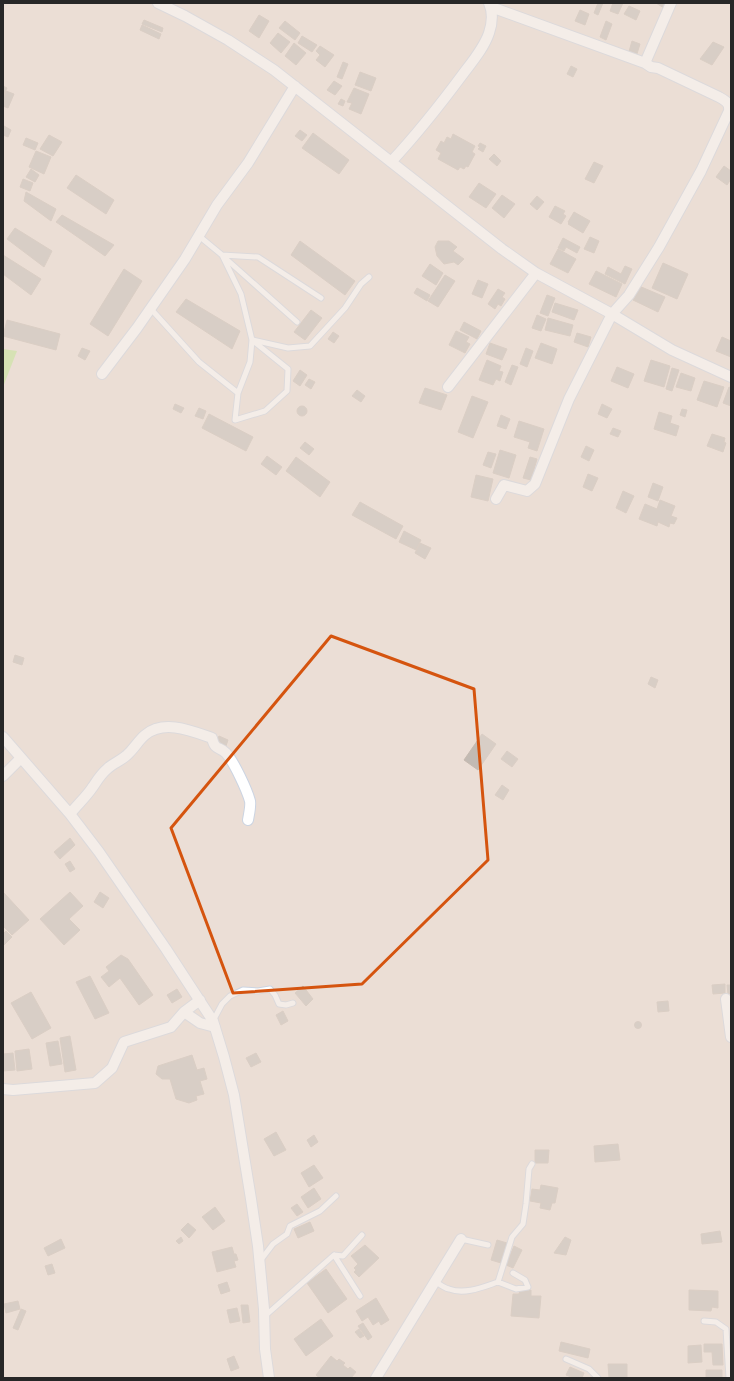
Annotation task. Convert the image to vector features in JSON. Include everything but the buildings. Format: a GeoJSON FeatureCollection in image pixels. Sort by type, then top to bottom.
{"type":"FeatureCollection","features":[{"type":"Feature","properties":{"kind":"street"},"geometry":{"type":"LineString","coordinates":[[158,3],[228,40],[274,70],[502,249],[536,273],[612,314],[672,350],[731,377]]}},
{"type":"Feature","properties":{"kind":"street"},"geometry":{"type":"LineString","coordinates":[[645,62],[671,3]]}},
{"type":"Feature","properties":{"kind":"street"},"geometry":{"type":"LineString","coordinates":[[391,162],[419,131],[479,52],[489,33],[492,18],[490,5],[645,62],[720,97],[730,106],[701,171],[659,247],[629,295],[612,314],[569,399],[535,484],[527,491],[504,485],[496,499]]}},
{"type":"Feature","properties":{"kind":"street"},"geometry":{"type":"LineString","coordinates":[[102,374],[151,309],[199,236],[217,205],[248,163],[295,86]]}},
{"type":"Feature","properties":{"kind":"street"},"geometry":{"type":"LineString","coordinates":[[448,387],[536,273]]}},
{"type":"Feature","properties":{"kind":"street"},"geometry":{"type":"LineString","coordinates":[[70,814],[92,789],[98,778],[107,768],[129,754],[145,735],[153,729],[172,726],[212,738],[213,745],[225,752],[239,775],[251,802],[248,820]]}},
{"type":"Feature","properties":{"kind":"street"},"geometry":{"type":"LineString","coordinates":[[3,737],[70,814],[99,852],[200,1000],[214,1024],[234,1096],[252,1207],[259,1262],[264,1317],[265,1349],[269,1378]]}},
{"type":"Feature","properties":{"kind":"street"},"geometry":{"type":"LineString","coordinates":[[3,776],[21,758]]}},
{"type":"Feature","properties":{"kind":"street"},"geometry":{"type":"LineString","coordinates":[[726,999],[731,1037]]}},
{"type":"Feature","properties":{"kind":"street"},"geometry":{"type":"LineString","coordinates":[[3,1089],[13,1090],[95,1083],[112,1068],[124,1042],[171,1027],[184,1012],[200,1000]]}},
{"type":"Feature","properties":{"kind":"street"},"geometry":{"type":"LineString","coordinates":[[184,1012],[200,1023],[214,1024]]}},
{"type":"Feature","properties":{"kind":"street"},"geometry":{"type":"LineString","coordinates":[[376,1378],[461,1239]]}},
{"type":"Feature","properties":{"kind":"lane"},"geometry":{"type":"LineString","coordinates":[[199,236],[297,322]]}},
{"type":"Feature","properties":{"kind":"lane"},"geometry":{"type":"LineString","coordinates":[[222,255],[258,257],[321,298]]}},
{"type":"Feature","properties":{"kind":"lane"},"geometry":{"type":"LineString","coordinates":[[222,255],[241,294],[252,340],[250,362],[238,393],[235,420],[265,411],[287,391],[288,369],[252,340]]}},
{"type":"Feature","properties":{"kind":"lane"},"geometry":{"type":"LineString","coordinates":[[252,340],[288,348],[310,346],[345,308],[361,284],[369,277]]}},
{"type":"Feature","properties":{"kind":"lane"},"geometry":{"type":"LineString","coordinates":[[151,309],[199,362],[238,393]]}},
{"type":"Feature","properties":{"kind":"lane"},"geometry":{"type":"LineString","coordinates":[[214,1024],[222,1004],[230,996],[243,990],[258,991],[270,989],[275,995],[279,1004],[286,1005],[293,1003]]}},
{"type":"Feature","properties":{"kind":"lane"},"geometry":{"type":"LineString","coordinates":[[498,1282],[512,1237],[523,1224],[529,1169],[532,1164]]}},
{"type":"Feature","properties":{"kind":"lane"},"geometry":{"type":"LineString","coordinates":[[259,1262],[273,1244],[287,1234],[290,1226],[320,1211],[336,1196]]}},
{"type":"Feature","properties":{"kind":"lane"},"geometry":{"type":"LineString","coordinates":[[264,1317],[334,1255],[343,1256],[362,1236]]}},
{"type":"Feature","properties":{"kind":"lane"},"geometry":{"type":"LineString","coordinates":[[461,1239],[488,1245]]}},
{"type":"Feature","properties":{"kind":"lane"},"geometry":{"type":"LineString","coordinates":[[334,1255],[360,1296]]}},
{"type":"Feature","properties":{"kind":"lane"},"geometry":{"type":"LineString","coordinates":[[435,1281],[448,1289],[462,1291],[478,1289],[498,1282],[516,1289],[528,1287],[524,1280],[513,1273]]}},
{"type":"Feature","properties":{"kind":"lane"},"geometry":{"type":"LineString","coordinates":[[704,1321],[716,1322],[726,1329],[729,1378]]}},
{"type":"Feature","properties":{"kind":"lane"},"geometry":{"type":"LineString","coordinates":[[566,1359],[589,1369],[598,1378]]}},
{"type":"Feature","properties":{"kind":"highlighted area"},"geometry":{"type":"Polygon","coordinates":[[[331,636],[474,689],[488,860],[362,984],[233,993],[171,828],[331,636]]]}},
{"type":"Feature","properties":{"kind":"green space"},"geometry":{"type":"Polygon","coordinates":[[[3,349],[17,351],[3,387],[3,349]]]}}]}
